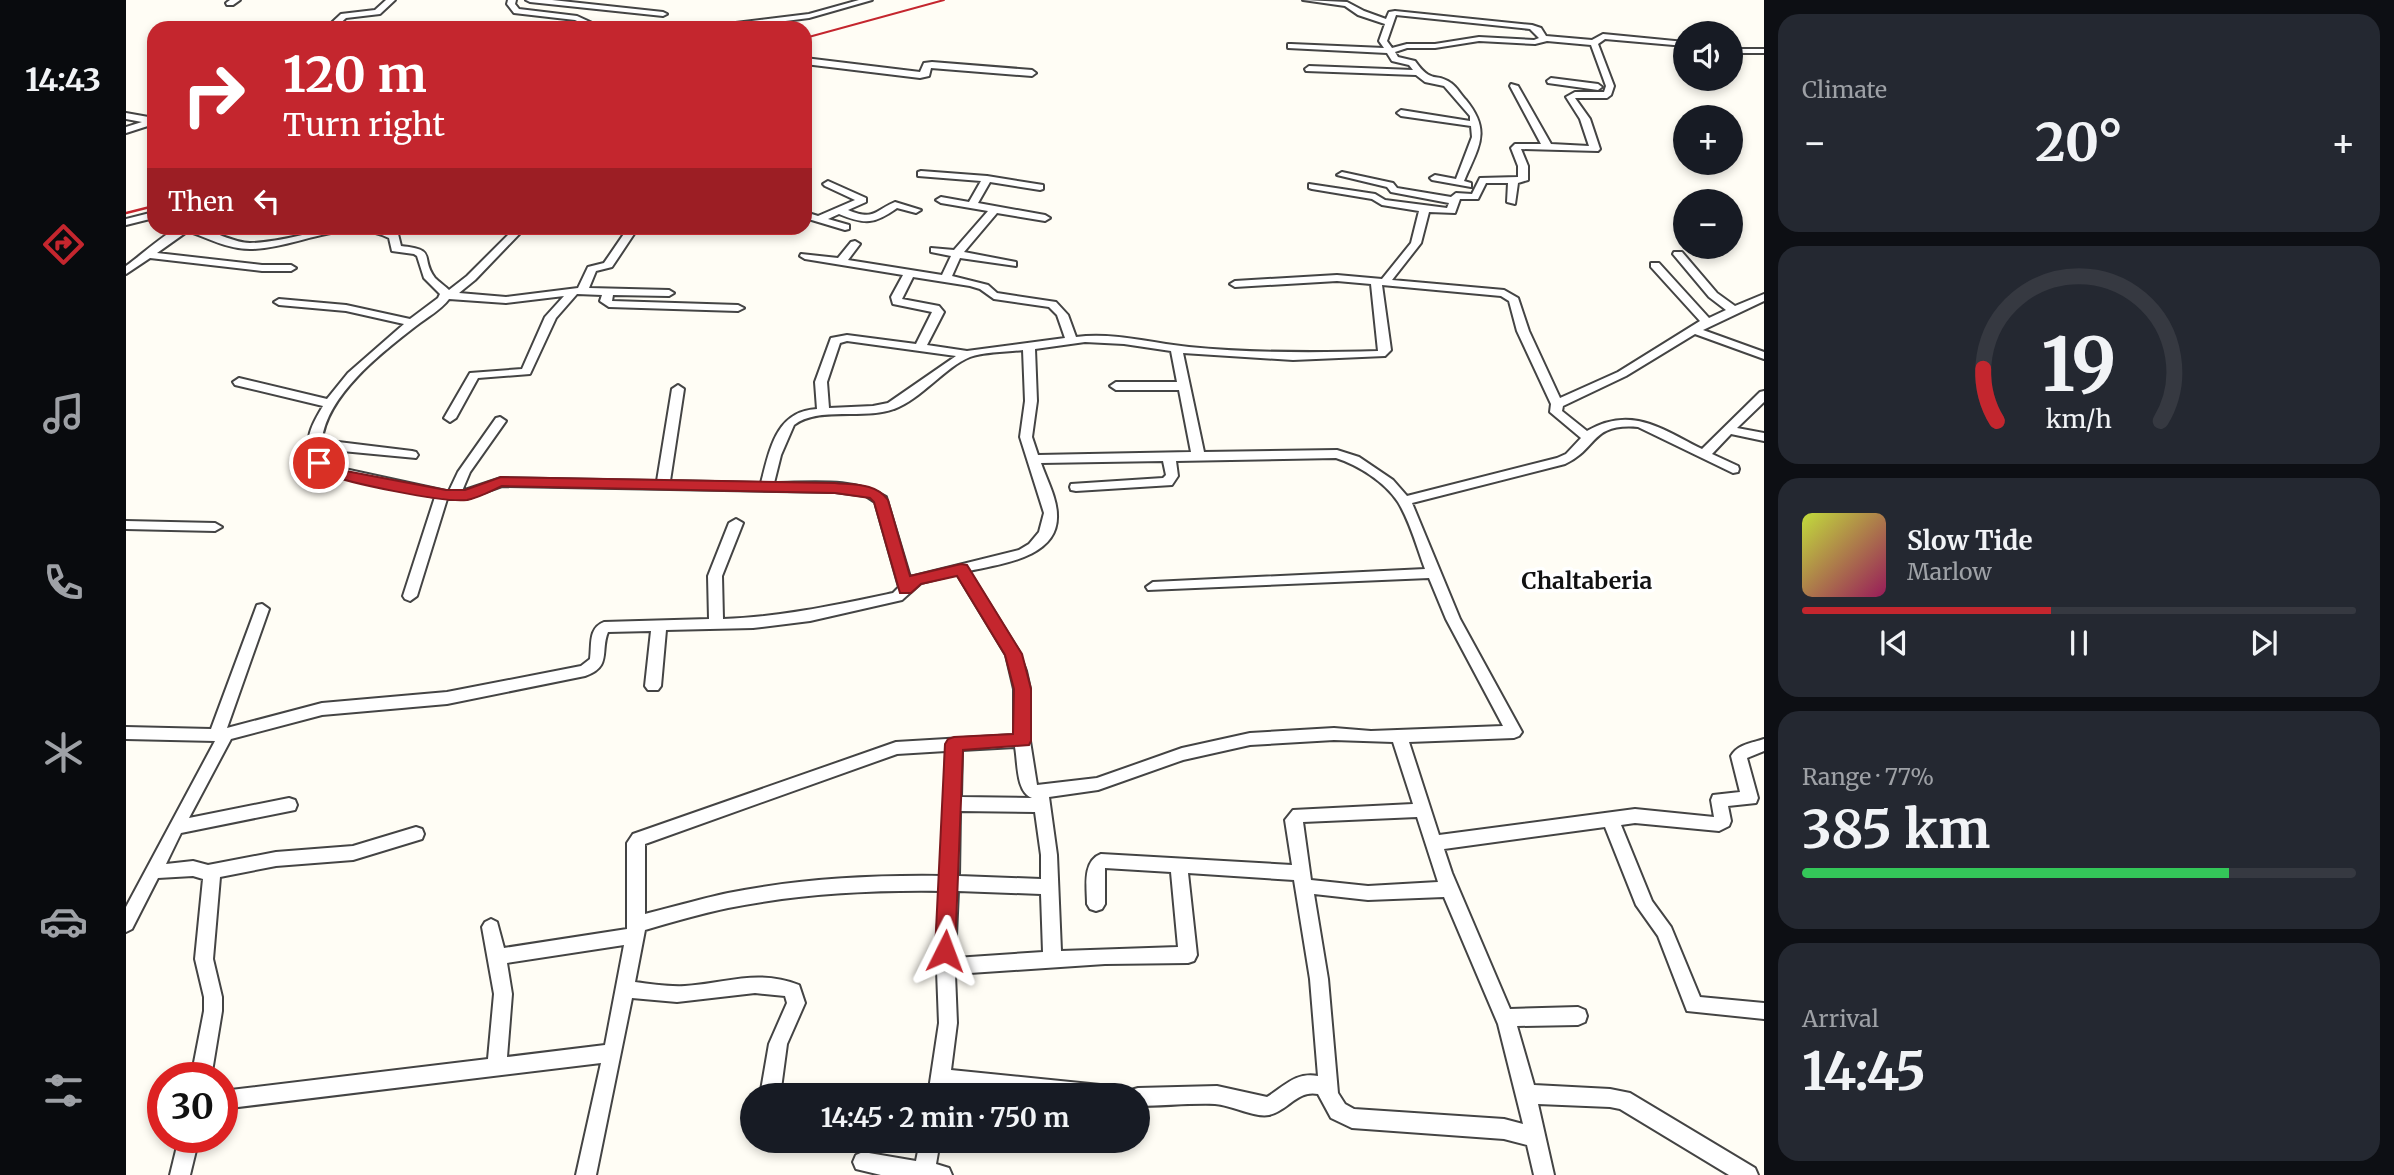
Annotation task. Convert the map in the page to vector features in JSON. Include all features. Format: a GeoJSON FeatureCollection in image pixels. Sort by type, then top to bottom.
{"type":"FeatureCollection","features":[{"type":"Feature","properties":{"kind":"street"},"geometry":{"type":"LineString","coordinates":[[338,21],[344,16],[377,12],[391,0]]}},
{"type":"Feature","properties":{"kind":"street"},"geometry":{"type":"LineString","coordinates":[[512,0],[511,4],[517,11],[583,21]]}},
{"type":"Feature","properties":{"kind":"street"},"geometry":{"type":"LineString","coordinates":[[530,0],[663,14]]}},
{"type":"Feature","properties":{"kind":"street"},"geometry":{"type":"LineString","coordinates":[[768,21],[809,16],[868,0]]}},
{"type":"Feature","properties":{"kind":"street"},"geometry":{"type":"LineString","coordinates":[[1307,0],[1347,4],[1361,13],[1391,23]]}},
{"type":"Feature","properties":{"kind":"street"},"geometry":{"type":"LineString","coordinates":[[1459,183],[1476,139],[1476,125],[1472,113],[1447,84],[1428,80],[1418,73],[1412,63],[1397,61],[1383,40],[1392,14],[1532,27],[1538,30],[1543,38]]}},
{"type":"Feature","properties":{"kind":"street"},"geometry":{"type":"LineString","coordinates":[[1291,46],[1390,51],[1407,46],[1435,46],[1479,39],[1535,42],[1543,38],[1594,43],[1603,36],[1673,43]]}},
{"type":"Feature","properties":{"kind":"street"},"geometry":{"type":"LineString","coordinates":[[1312,187],[1375,197],[1382,202],[1451,211],[1458,195],[1475,197],[1483,180],[1513,182],[1524,178],[1523,166],[1516,148],[1595,149],[1585,119],[1570,97],[1580,94],[1605,96],[1609,88],[1594,43]]}},
{"type":"Feature","properties":{"kind":"street"},"geometry":{"type":"LineString","coordinates":[[1743,51],[1764,51]]}},
{"type":"Feature","properties":{"kind":"street"},"geometry":{"type":"LineString","coordinates":[[812,62],[920,75],[926,74],[927,65],[1032,73]]}},
{"type":"Feature","properties":{"kind":"street"},"geometry":{"type":"LineString","coordinates":[[1310,69],[1418,73]]}},
{"type":"Feature","properties":{"kind":"street"},"geometry":{"type":"LineString","coordinates":[[1551,81],[1609,88]]}},
{"type":"Feature","properties":{"kind":"street"},"geometry":{"type":"LineString","coordinates":[[1514,86],[1548,148]]}},
{"type":"Feature","properties":{"kind":"street"},"geometry":{"type":"LineString","coordinates":[[1401,113],[1453,119],[1476,125]]}},
{"type":"Feature","properties":{"kind":"street"},"geometry":{"type":"LineString","coordinates":[[126,116],[147,120]]}},
{"type":"Feature","properties":{"kind":"street"},"geometry":{"type":"LineString","coordinates":[[126,130],[147,123]]}},
{"type":"Feature","properties":{"kind":"street"},"geometry":{"type":"LineString","coordinates":[[921,174],[987,179],[1040,187]]}},
{"type":"Feature","properties":{"kind":"street"},"geometry":{"type":"LineString","coordinates":[[1342,175],[1390,185],[1394,190],[1455,201]]}},
{"type":"Feature","properties":{"kind":"street"},"geometry":{"type":"LineString","coordinates":[[1435,177],[1479,187]]}},
{"type":"Feature","properties":{"kind":"street"},"geometry":{"type":"LineString","coordinates":[[971,206],[987,179]]}},
{"type":"Feature","properties":{"kind":"street"},"geometry":{"type":"LineString","coordinates":[[1512,202],[1513,182]]}},
{"type":"Feature","properties":{"kind":"street"},"geometry":{"type":"LineString","coordinates":[[819,219],[863,200],[828,184]]}},
{"type":"Feature","properties":{"kind":"street"},"geometry":{"type":"LineString","coordinates":[[941,200],[1045,218]]}},
{"type":"Feature","properties":{"kind":"street"},"geometry":{"type":"LineString","coordinates":[[839,210],[853,216],[874,219],[895,205],[916,210]]}},
{"type":"Feature","properties":{"kind":"street"},"geometry":{"type":"LineString","coordinates":[[823,413],[821,382],[835,340],[847,338],[967,354],[1070,340],[1124,341],[1293,357],[1381,354],[1384,350],[1381,281],[1418,240],[1425,209]]}},
{"type":"Feature","properties":{"kind":"street"},"geometry":{"type":"LineString","coordinates":[[944,279],[957,254],[994,210]]}},
{"type":"Feature","properties":{"kind":"street"},"geometry":{"type":"LineString","coordinates":[[126,222],[147,217]]}},
{"type":"Feature","properties":{"kind":"street"},"geometry":{"type":"LineString","coordinates":[[812,217],[845,227]]}},
{"type":"Feature","properties":{"kind":"street"},"geometry":{"type":"LineString","coordinates":[[126,271],[177,235]]}},
{"type":"Feature","properties":{"kind":"street"},"geometry":{"type":"LineString","coordinates":[[207,235],[247,246],[275,244],[319,235]]}},
{"type":"Feature","properties":{"kind":"street"},"geometry":{"type":"LineString","coordinates":[[392,235],[396,249],[421,253],[429,278],[448,295],[506,300],[578,291],[670,293]]}},
{"type":"Feature","properties":{"kind":"street"},"geometry":{"type":"LineString","coordinates":[[510,235],[471,278],[360,366],[331,404],[317,431],[315,455],[326,469],[448,495],[473,493],[501,482],[847,489],[876,494],[881,500],[906,589]]}},
{"type":"Feature","properties":{"kind":"street"},"geometry":{"type":"LineString","coordinates":[[450,418],[474,376],[526,372],[547,325],[578,291],[592,269],[608,265],[628,235]]}},
{"type":"Feature","properties":{"kind":"street"},"geometry":{"type":"LineString","coordinates":[[840,263],[855,244]]}},
{"type":"Feature","properties":{"kind":"street"},"geometry":{"type":"LineString","coordinates":[[935,250],[1012,264]]}},
{"type":"Feature","properties":{"kind":"street"},"geometry":{"type":"LineString","coordinates":[[148,255],[262,268],[291,268]]}},
{"type":"Feature","properties":{"kind":"street"},"geometry":{"type":"LineString","coordinates":[[805,256],[980,285],[999,297],[1056,305],[1066,321],[1070,340]]}},
{"type":"Feature","properties":{"kind":"street"},"geometry":{"type":"LineString","coordinates":[[1682,259],[1713,295],[1732,309]]}},
{"type":"Feature","properties":{"kind":"street"},"geometry":{"type":"LineString","coordinates":[[1655,265],[1707,322]]}},
{"type":"Feature","properties":{"kind":"street"},"geometry":{"type":"LineString","coordinates":[[909,274],[896,301],[935,308],[938,312],[920,348]]}},
{"type":"Feature","properties":{"kind":"street"},"geometry":{"type":"LineString","coordinates":[[1235,284],[1337,278],[1497,292],[1511,296],[1523,331],[1557,404],[1556,412],[1587,437]]}},
{"type":"Feature","properties":{"kind":"street"},"geometry":{"type":"LineString","coordinates":[[609,292],[605,301],[609,304],[738,308]]}},
{"type":"Feature","properties":{"kind":"street"},"geometry":{"type":"LineString","coordinates":[[1557,404],[1622,374],[1732,309],[1764,297]]}},
{"type":"Feature","properties":{"kind":"street"},"geometry":{"type":"LineString","coordinates":[[279,302],[346,308],[412,323]]}},
{"type":"Feature","properties":{"kind":"street"},"geometry":{"type":"LineString","coordinates":[[1693,330],[1764,356]]}},
{"type":"Feature","properties":{"kind":"street"},"geometry":{"type":"LineString","coordinates":[[126,733],[221,734],[323,709],[447,698],[585,671],[595,666],[598,661],[601,629],[752,623],[810,616],[897,597],[916,579],[1023,554],[1038,544],[1050,524],[1051,513],[1026,437],[1031,401],[1029,346]]}},
{"type":"Feature","properties":{"kind":"street"},"geometry":{"type":"LineString","coordinates":[[1176,348],[1198,456]]}},
{"type":"Feature","properties":{"kind":"street"},"geometry":{"type":"LineString","coordinates":[[766,488],[775,455],[789,423],[801,415],[892,406],[967,354]]}},
{"type":"Feature","properties":{"kind":"street"},"geometry":{"type":"LineString","coordinates":[[239,382],[331,404]]}},
{"type":"Feature","properties":{"kind":"street"},"geometry":{"type":"LineString","coordinates":[[1116,386],[1184,386]]}},
{"type":"Feature","properties":{"kind":"street"},"geometry":{"type":"LineString","coordinates":[[663,485],[678,389]]}},
{"type":"Feature","properties":{"kind":"street"},"geometry":{"type":"LineString","coordinates":[[1703,455],[1764,395]]}},
{"type":"Feature","properties":{"kind":"street"},"geometry":{"type":"LineString","coordinates":[[410,596],[448,495],[500,421]]}},
{"type":"Feature","properties":{"kind":"street"},"geometry":{"type":"LineString","coordinates":[[1404,501],[1561,461],[1576,451],[1587,437],[1620,422],[1632,422],[1732,469]]}},
{"type":"Feature","properties":{"kind":"street"},"geometry":{"type":"LineString","coordinates":[[1728,430],[1764,437]]}},
{"type":"Feature","properties":{"kind":"street"},"geometry":{"type":"LineString","coordinates":[[314,443],[412,455]]}},
{"type":"Feature","properties":{"kind":"street"},"geometry":{"type":"LineString","coordinates":[[952,804],[1041,799],[1104,783],[1182,754],[1250,739],[1334,734],[1365,737],[1514,732],[1453,618],[1404,501],[1388,483],[1355,460],[1337,454],[1033,459]]}},
{"type":"Feature","properties":{"kind":"street"},"geometry":{"type":"LineString","coordinates":[[1076,487],[1167,482],[1172,476],[1169,457]]}},
{"type":"Feature","properties":{"kind":"street"},"geometry":{"type":"LineString","coordinates":[[716,623],[715,576],[736,523]]}},
{"type":"Feature","properties":{"kind":"street"},"geometry":{"type":"LineString","coordinates":[[126,525],[215,527]]}},
{"type":"Feature","properties":{"kind":"street"},"geometry":{"type":"LineString","coordinates":[[961,569],[1016,663],[1022,689],[1022,741],[1030,789],[1041,799],[1049,855],[1052,960]]}},
{"type":"Feature","properties":{"kind":"street"},"geometry":{"type":"LineString","coordinates":[[1153,587],[1433,573]]}},
{"type":"Feature","properties":{"kind":"street"},"geometry":{"type":"LineString","coordinates":[[126,924],[221,734],[262,609]]}},
{"type":"Feature","properties":{"kind":"street"},"geometry":{"type":"LineString","coordinates":[[653,686],[659,625]]}},
{"type":"Feature","properties":{"kind":"street"},"geometry":{"type":"LineString","coordinates":[[1399,735],[1421,810],[1450,889],[1504,1018],[1526,1094],[1544,1175]]}},
{"type":"Feature","properties":{"kind":"street"},"geometry":{"type":"LineString","coordinates":[[586,1175],[636,930],[638,900],[634,848],[639,839],[896,748],[1022,741]]}},
{"type":"Feature","properties":{"kind":"street"},"geometry":{"type":"LineString","coordinates":[[940,1083],[948,1023],[945,944],[950,883],[954,744]]}},
{"type":"Feature","properties":{"kind":"street"},"geometry":{"type":"LineString","coordinates":[[1433,843],[1610,818],[1643,816],[1719,824],[1723,821],[1719,800],[1750,798],[1739,756],[1745,751],[1764,745]]}},
{"type":"Feature","properties":{"kind":"street"},"geometry":{"type":"LineString","coordinates":[[175,828],[289,805]]}},
{"type":"Feature","properties":{"kind":"street"},"geometry":{"type":"LineString","coordinates":[[1329,1092],[1319,979],[1292,825],[1295,817],[1421,810]]}},
{"type":"Feature","properties":{"kind":"street"},"geometry":{"type":"LineString","coordinates":[[1610,818],[1645,905],[1665,932],[1693,1005],[1764,1011]]}},
{"type":"Feature","properties":{"kind":"street"},"geometry":{"type":"LineString","coordinates":[[208,872],[276,859],[354,853],[416,834]]}},
{"type":"Feature","properties":{"kind":"street"},"geometry":{"type":"LineString","coordinates":[[1097,904],[1098,863],[1179,865],[1302,880],[1368,893],[1450,889]]}},
{"type":"Feature","properties":{"kind":"street"},"geometry":{"type":"LineString","coordinates":[[946,967],[1188,955],[1179,865]]}},
{"type":"Feature","properties":{"kind":"street"},"geometry":{"type":"LineString","coordinates":[[153,871],[201,869],[212,877],[204,959],[213,1004],[204,1062]]}},
{"type":"Feature","properties":{"kind":"street"},"geometry":{"type":"LineString","coordinates":[[496,957],[636,930],[725,901],[760,895],[848,886],[950,883],[1049,887]]}},
{"type":"Feature","properties":{"kind":"street"},"geometry":{"type":"LineString","coordinates":[[491,927],[503,994],[497,1067]]}},
{"type":"Feature","properties":{"kind":"street"},"geometry":{"type":"LineString","coordinates":[[625,989],[675,994],[739,987],[782,987],[793,990],[796,1003],[778,1044],[772,1083]]}},
{"type":"Feature","properties":{"kind":"street"},"geometry":{"type":"LineString","coordinates":[[1504,1018],[1578,1016]]}},
{"type":"Feature","properties":{"kind":"street"},"geometry":{"type":"LineString","coordinates":[[238,1098],[613,1053]]}},
{"type":"Feature","properties":{"kind":"street"},"geometry":{"type":"LineString","coordinates":[[1150,1097],[1217,1095],[1267,1106],[1299,1083],[1324,1086],[1338,1111],[1352,1118],[1504,1129],[1535,1137]]}},
{"type":"Feature","properties":{"kind":"street"},"geometry":{"type":"LineString","coordinates":[[1526,1094],[1623,1101],[1748,1175]]}},
{"type":"Feature","properties":{"kind":"street"},"geometry":{"type":"LineString","coordinates":[[180,1175],[185,1153]]}},
{"type":"Feature","properties":{"kind":"street"},"geometry":{"type":"LineString","coordinates":[[863,1162],[930,1174],[930,1153]]}},
{"type":"Feature","properties":{"kind":"railway"},"geometry":{"type":"LineString","coordinates":[[812,36],[944,0]]}},
{"type":"Feature","properties":{"kind":"railway"},"geometry":{"type":"LineString","coordinates":[[126,213],[147,208]]}},
{"type":"Feature","properties":{"kind":"district","name":"Chaltaberia"},"geometry":{"type":"Point","coordinates":[1587,581]}},
{"type":"Feature","properties":{"kind":"route"},"geometry":{"type":"LineString","coordinates":[[319,463],[326,469],[344,475],[446,495],[467,495],[495,482],[835,488],[876,494],[881,500],[906,589],[916,579],[961,569],[1013,654],[1022,689],[1022,741],[954,744],[945,951]]}}]}
